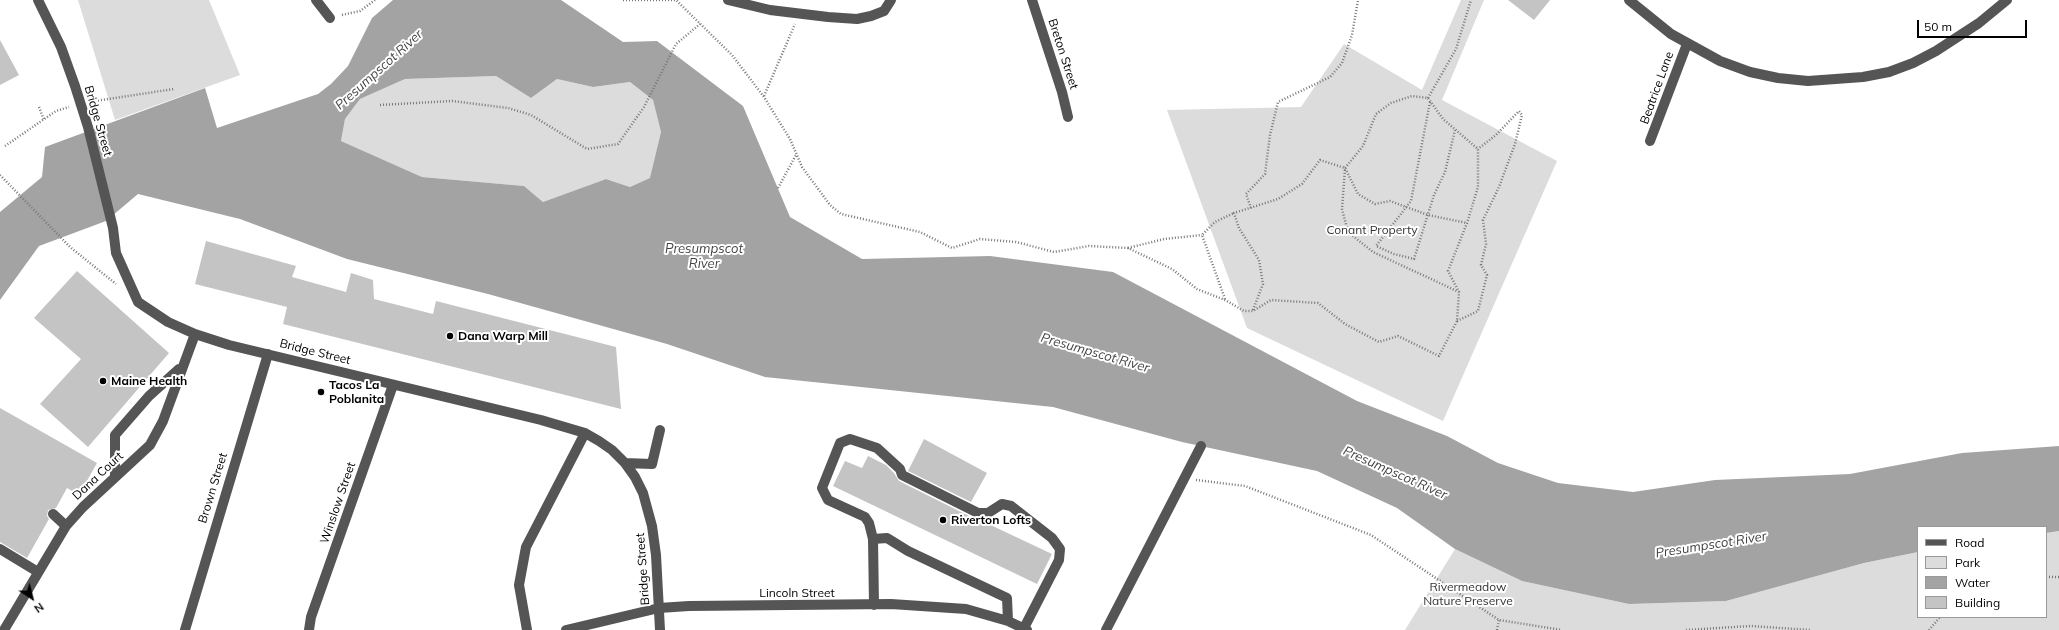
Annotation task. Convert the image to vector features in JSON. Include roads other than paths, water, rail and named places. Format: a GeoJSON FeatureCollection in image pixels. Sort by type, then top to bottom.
{"type":"FeatureCollection","features":[{"type":"Feature","properties":{"kind":"street","name":"Bridge Street"},"geometry":{"type":"LineString","coordinates":[[38,0],[61,47],[88,127],[113,228],[116,253],[138,302],[168,322],[195,334],[229,345],[541,420],[584,433],[612,450],[625,463],[635,477],[643,493],[652,526],[656,555],[660,630]]}},
{"type":"Feature","properties":{"kind":"street"},"geometry":{"type":"LineString","coordinates":[[316,0],[330,18]]}},
{"type":"Feature","properties":{"kind":"street"},"geometry":{"type":"LineString","coordinates":[[728,0],[770,10],[800,14],[857,18],[871,16],[884,11],[891,0]]}},
{"type":"Feature","properties":{"kind":"street","name":"Breton Street"},"geometry":{"type":"LineString","coordinates":[[1032,0],[1062,92],[1068,117]]}},
{"type":"Feature","properties":{"kind":"street"},"geometry":{"type":"LineString","coordinates":[[1629,0],[1671,34],[1720,61],[1750,72],[1778,78],[1808,81],[1863,77],[1889,72],[1936,51],[1979,23],[2007,0]]}},
{"type":"Feature","properties":{"kind":"street","name":"Beatrice Lane"},"geometry":{"type":"LineString","coordinates":[[1650,140],[1687,44]]}},
{"type":"Feature","properties":{"kind":"street","name":"Dana Court"},"geometry":{"type":"LineString","coordinates":[[4,630],[66,526],[83,507],[150,445],[162,420],[195,334]]}},
{"type":"Feature","properties":{"kind":"street","name":"Brown Street"},"geometry":{"type":"LineString","coordinates":[[185,630],[268,354]]}},
{"type":"Feature","properties":{"kind":"street"},"geometry":{"type":"LineString","coordinates":[[115,477],[115,435],[149,396],[181,368]]}},
{"type":"Feature","properties":{"kind":"street","name":"Winslow Street"},"geometry":{"type":"LineString","coordinates":[[309,630],[311,617],[393,385]]}},
{"type":"Feature","properties":{"kind":"street"},"geometry":{"type":"LineString","coordinates":[[625,463],[652,464],[660,430]]}},
{"type":"Feature","properties":{"kind":"street"},"geometry":{"type":"LineString","coordinates":[[527,630],[519,585],[526,547],[584,433]]}},
{"type":"Feature","properties":{"kind":"street"},"geometry":{"type":"LineString","coordinates":[[874,605],[873,539],[869,523],[866,517],[828,500],[822,488],[840,443],[850,439],[877,448],[900,469],[902,475],[978,513],[988,513],[1002,504],[1012,506],[1052,538],[1060,549],[1059,560],[1026,629]]}},
{"type":"Feature","properties":{"kind":"street"},"geometry":{"type":"LineString","coordinates":[[1106,630],[1201,446]]}},
{"type":"Feature","properties":{"kind":"street"},"geometry":{"type":"LineString","coordinates":[[53,514],[66,526]]}},
{"type":"Feature","properties":{"kind":"street"},"geometry":{"type":"LineString","coordinates":[[873,539],[887,538],[908,551],[1007,598],[1008,621]]}},
{"type":"Feature","properties":{"kind":"street"},"geometry":{"type":"LineString","coordinates":[[0,549],[38,572]]}},
{"type":"Feature","properties":{"kind":"street","name":"Lincoln Street"},"geometry":{"type":"LineString","coordinates":[[566,630],[659,608],[874,605],[966,609],[1008,621],[1026,629]]}},
{"type":"Feature","properties":{"kind":"water","name":"Presumpscot River"},"geometry":{"type":"Polygon","coordinates":[[[393,0],[561,0],[623,42],[657,41],[743,106],[790,217],[862,259],[990,256],[1113,272],[1357,401],[1447,436],[1498,463],[1558,483],[1633,492],[1715,480],[1850,474],[1962,453],[2059,446],[2059,531],[2047,533],[2047,526],[1917,526],[1917,552],[1864,563],[1726,601],[1629,604],[1522,581],[1455,549],[1397,508],[1317,471],[1182,442],[1053,407],[765,377],[667,344],[488,294],[347,259],[240,219],[138,194],[106,221],[39,246],[0,300],[0,212],[42,177],[45,147],[205,88],[217,128],[318,94],[331,84],[348,66],[372,18],[393,0]],[[496,76],[405,79],[360,99],[345,119],[341,141],[422,177],[524,186],[543,202],[606,179],[630,187],[650,178],[661,132],[653,100],[630,82],[593,87],[557,79],[531,98],[496,76]]]}},
{"type":"Feature","properties":{"kind":"place","name":"Dana Warp Mill"},"geometry":{"type":"Point","coordinates":[450,336]}},
{"type":"Feature","properties":{"kind":"place","name":"Maine Health"},"geometry":{"type":"Point","coordinates":[103,381]}},
{"type":"Feature","properties":{"kind":"place","name":"Tacos La Poblanita"},"geometry":{"type":"Point","coordinates":[321,392]}},
{"type":"Feature","properties":{"kind":"place","name":"Riverton Lofts"},"geometry":{"type":"Point","coordinates":[943,520]}},
{"type":"Feature","properties":{"kind":"park label","name":"Conant Property"},"geometry":{"type":"Point","coordinates":[1372,230]}},
{"type":"Feature","properties":{"kind":"park label","name":"Rivermeadow Nature Preserve"},"geometry":{"type":"Point","coordinates":[1468,594]}}]}
